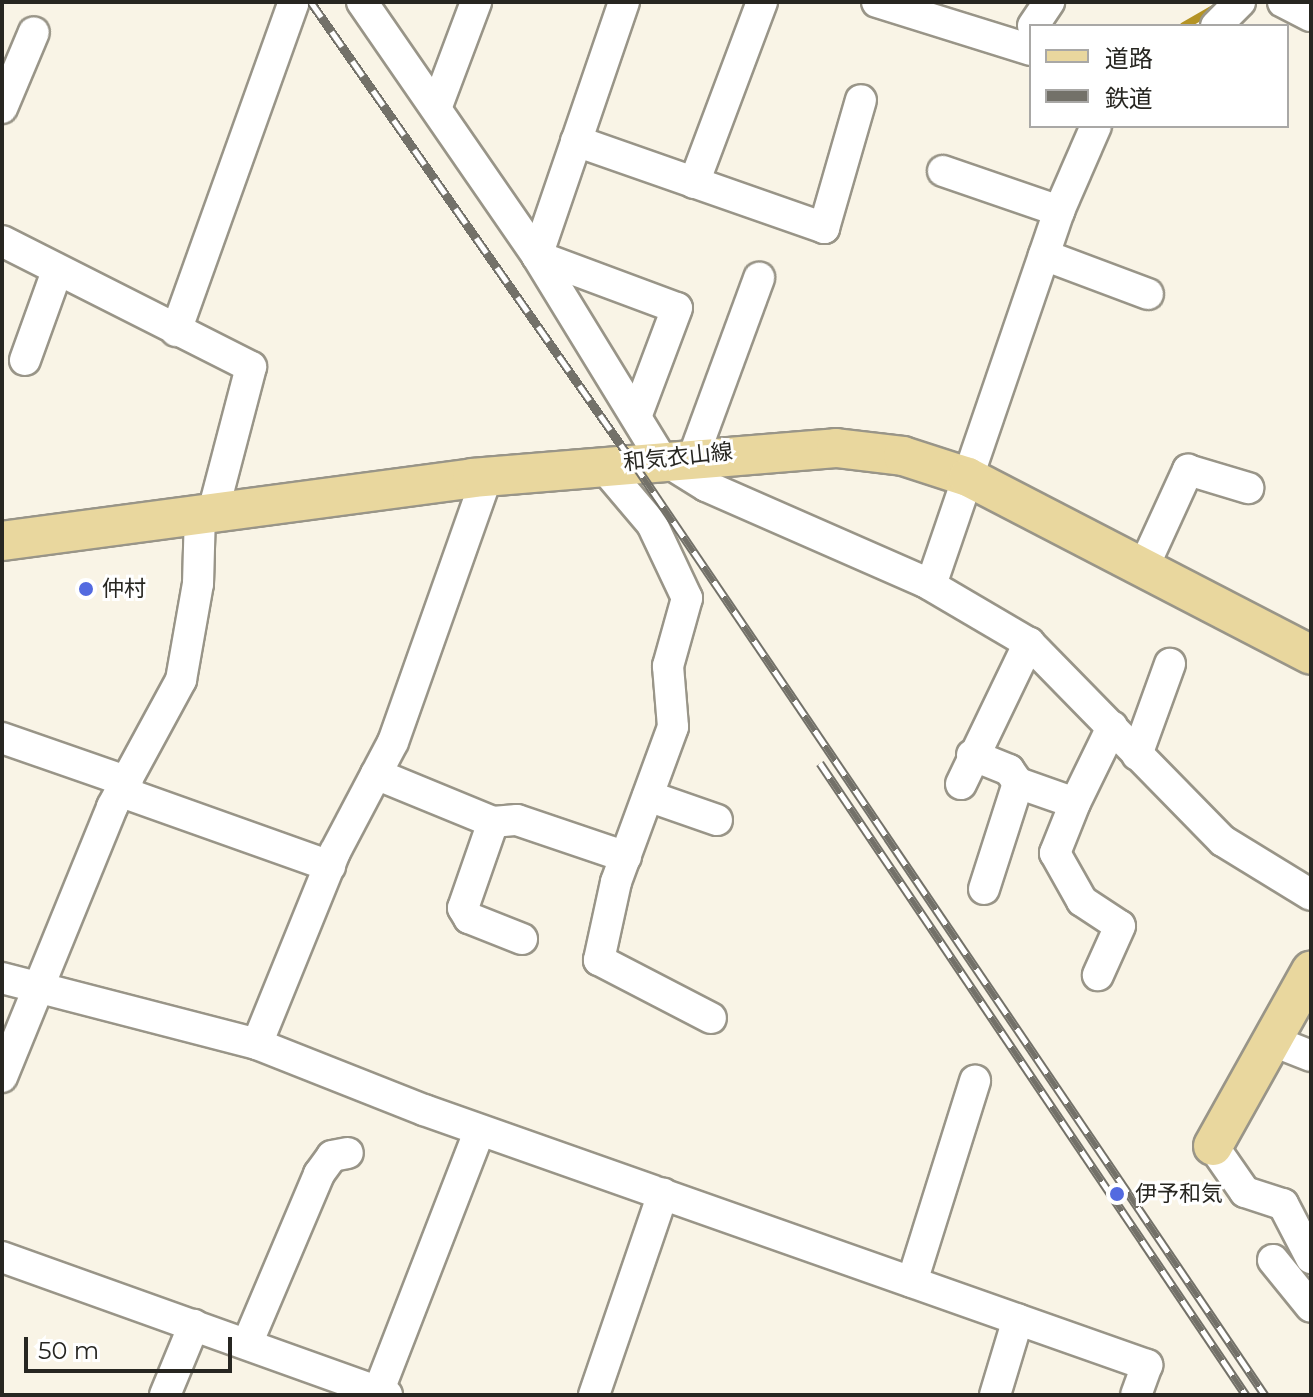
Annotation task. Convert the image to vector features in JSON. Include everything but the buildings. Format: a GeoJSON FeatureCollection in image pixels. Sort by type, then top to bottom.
{"type":"FeatureCollection","features":[{"type":"Feature","properties":{"kind":"main road","name":"和気衣山線"},"geometry":{"type":"LineString","coordinates":[[2,541],[207,510],[487,477],[678,457],[836,448],[903,456],[968,477],[1311,655]]}},
{"type":"Feature","properties":{"kind":"main road"},"geometry":{"type":"LineString","coordinates":[[1213,1146],[1311,971]]}},
{"type":"Feature","properties":{"kind":"street"},"geometry":{"type":"LineString","coordinates":[[176,331],[294,2]]}},
{"type":"Feature","properties":{"kind":"street"},"geometry":{"type":"LineString","coordinates":[[362,2],[437,106],[537,256],[636,417],[706,486],[931,585],[1029,643],[1223,841],[1311,895]]}},
{"type":"Feature","properties":{"kind":"street"},"geometry":{"type":"LineString","coordinates":[[437,106],[476,2]]}},
{"type":"Feature","properties":{"kind":"street"},"geometry":{"type":"LineString","coordinates":[[537,256],[624,2]]}},
{"type":"Feature","properties":{"kind":"street"},"geometry":{"type":"LineString","coordinates":[[694,183],[762,2]]}},
{"type":"Feature","properties":{"kind":"street"},"geometry":{"type":"LineString","coordinates":[[877,2],[1028,38]]}},
{"type":"Feature","properties":{"kind":"street"},"geometry":{"type":"LineString","coordinates":[[1036,24],[1049,2]]}},
{"type":"Feature","properties":{"kind":"street"},"geometry":{"type":"LineString","coordinates":[[1218,24],[1240,2]]}},
{"type":"Feature","properties":{"kind":"street"},"geometry":{"type":"LineString","coordinates":[[1283,2],[1311,16]]}},
{"type":"Feature","properties":{"kind":"street"},"geometry":{"type":"LineString","coordinates":[[2,108],[34,32]]}},
{"type":"Feature","properties":{"kind":"street"},"geometry":{"type":"LineString","coordinates":[[576,141],[824,228],[861,100]]}},
{"type":"Feature","properties":{"kind":"street"},"geometry":{"type":"LineString","coordinates":[[931,585],[1059,211],[1095,128]]}},
{"type":"Feature","properties":{"kind":"street"},"geometry":{"type":"LineString","coordinates":[[943,171],[1059,211]]}},
{"type":"Feature","properties":{"kind":"street"},"geometry":{"type":"LineString","coordinates":[[2,241],[251,367],[207,510],[181,680],[125,787],[35,988],[2,1077]]}},
{"type":"Feature","properties":{"kind":"street"},"geometry":{"type":"LineString","coordinates":[[1044,255],[1148,294]]}},
{"type":"Feature","properties":{"kind":"street"},"geometry":{"type":"LineString","coordinates":[[537,256],[677,308],[636,417]]}},
{"type":"Feature","properties":{"kind":"street"},"geometry":{"type":"LineString","coordinates":[[25,360],[57,271]]}},
{"type":"Feature","properties":{"kind":"street"},"geometry":{"type":"LineString","coordinates":[[678,457],[759,278]]}},
{"type":"Feature","properties":{"kind":"street"},"geometry":{"type":"LineString","coordinates":[[602,465],[652,524],[687,598],[668,666],[673,727],[626,857],[599,960],[711,1018]]}},
{"type":"Feature","properties":{"kind":"street"},"geometry":{"type":"LineString","coordinates":[[1144,566],[1188,470],[1248,488]]}},
{"type":"Feature","properties":{"kind":"street"},"geometry":{"type":"LineString","coordinates":[[257,1044],[330,866],[376,774],[487,477]]}},
{"type":"Feature","properties":{"kind":"street"},"geometry":{"type":"LineString","coordinates":[[961,784],[972,755],[1029,643]]}},
{"type":"Feature","properties":{"kind":"street"},"geometry":{"type":"LineString","coordinates":[[1137,755],[1170,664]]}},
{"type":"Feature","properties":{"kind":"street"},"geometry":{"type":"LineString","coordinates":[[1098,975],[1120,926],[1082,901],[1055,853],[1112,727]]}},
{"type":"Feature","properties":{"kind":"street"},"geometry":{"type":"LineString","coordinates":[[2,738],[330,866]]}},
{"type":"Feature","properties":{"kind":"street"},"geometry":{"type":"LineString","coordinates":[[972,755],[1009,770],[1018,783],[1075,803]]}},
{"type":"Feature","properties":{"kind":"street"},"geometry":{"type":"LineString","coordinates":[[376,774],[493,822],[517,820],[626,857]]}},
{"type":"Feature","properties":{"kind":"street"},"geometry":{"type":"LineString","coordinates":[[984,889],[1018,783]]}},
{"type":"Feature","properties":{"kind":"street"},"geometry":{"type":"LineString","coordinates":[[648,796],[717,820]]}},
{"type":"Feature","properties":{"kind":"street"},"geometry":{"type":"LineString","coordinates":[[493,822],[463,908],[469,918],[522,939]]}},
{"type":"Feature","properties":{"kind":"street"},"geometry":{"type":"LineString","coordinates":[[2,978],[257,1044],[480,1130],[1147,1365],[1136,1395]]}},
{"type":"Feature","properties":{"kind":"street"},"geometry":{"type":"LineString","coordinates":[[1273,1041],[1311,1056]]}},
{"type":"Feature","properties":{"kind":"street"},"geometry":{"type":"LineString","coordinates":[[912,1282],[975,1081]]}},
{"type":"Feature","properties":{"kind":"street"},"geometry":{"type":"LineString","coordinates":[[2,1257],[381,1394],[480,1130]]}},
{"type":"Feature","properties":{"kind":"street"},"geometry":{"type":"LineString","coordinates":[[1213,1146],[1245,1192],[1283,1204],[1311,1258]]}},
{"type":"Feature","properties":{"kind":"street"},"geometry":{"type":"LineString","coordinates":[[247,1344],[319,1174],[332,1156],[348,1153]]}},
{"type":"Feature","properties":{"kind":"street"},"geometry":{"type":"LineString","coordinates":[[594,1395],[663,1194]]}},
{"type":"Feature","properties":{"kind":"street"},"geometry":{"type":"LineString","coordinates":[[1273,1260],[1311,1307]]}},
{"type":"Feature","properties":{"kind":"street"},"geometry":{"type":"LineString","coordinates":[[995,1395],[1018,1319]]}},
{"type":"Feature","properties":{"kind":"street"},"geometry":{"type":"LineString","coordinates":[[165,1395],[194,1325]]}},
{"type":"Feature","properties":{"kind":"waterway"},"geometry":{"type":"LineString","coordinates":[[1188,24],[1214,9]]}},
{"type":"Feature","properties":{"kind":"railway"},"geometry":{"type":"LineString","coordinates":[[311,2],[633,462],[1265,1395]]}},
{"type":"Feature","properties":{"kind":"railway"},"geometry":{"type":"LineString","coordinates":[[820,763],[1246,1395]]}},
{"type":"Feature","properties":{"kind":"place","name":"仲村"},"geometry":{"type":"Point","coordinates":[86,589]}},
{"type":"Feature","properties":{"kind":"place","name":"伊予和気"},"geometry":{"type":"Point","coordinates":[1117,1194]}}]}
